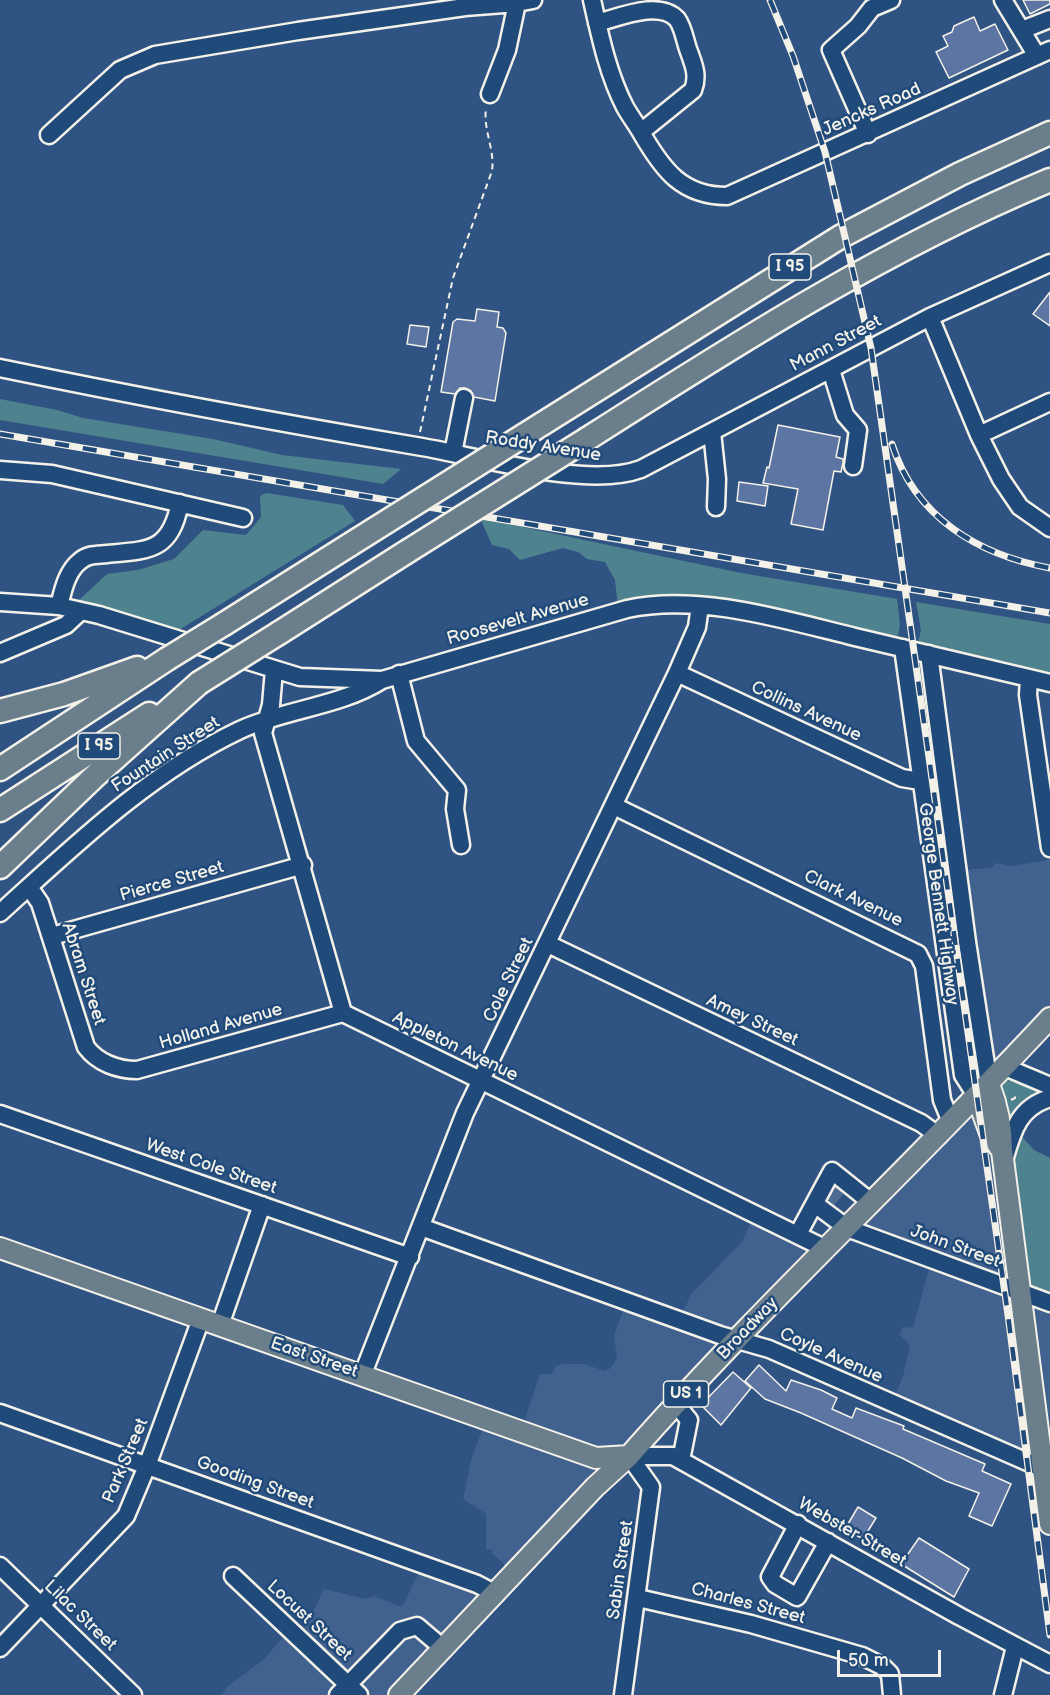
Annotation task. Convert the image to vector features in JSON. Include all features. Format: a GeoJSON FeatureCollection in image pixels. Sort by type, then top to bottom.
{"type":"FeatureCollection","features":[{"type":"Feature","properties":{"kind":"highway","name":"I 95"},"geometry":{"type":"LineString","coordinates":[[0,769],[167,659],[840,237],[960,174],[1050,133]]}},
{"type":"Feature","properties":{"kind":"highway","name":"I 95"},"geometry":{"type":"LineString","coordinates":[[0,810],[745,339],[858,273],[967,218],[1050,180]]}},
{"type":"Feature","properties":{"kind":"highway"},"geometry":{"type":"LineString","coordinates":[[0,711],[78,690],[116,674],[167,659]]}},
{"type":"Feature","properties":{"kind":"highway"},"geometry":{"type":"LineString","coordinates":[[0,867],[95,776],[199,683]]}},
{"type":"Feature","properties":{"kind":"main road","name":"Broadway"},"geometry":{"type":"LineString","coordinates":[[399,1695],[595,1487],[629,1456],[676,1404],[826,1249],[983,1091],[1050,1018]]}},
{"type":"Feature","properties":{"kind":"main road","name":"George Bennett Highway"},"geometry":{"type":"LineString","coordinates":[[983,1091],[990,1133],[1003,1156],[1019,1293],[1046,1470],[1050,1524]]}},
{"type":"Feature","properties":{"kind":"main road","name":"East Street"},"geometry":{"type":"LineString","coordinates":[[0,1248],[596,1458],[629,1456]]}},
{"type":"Feature","properties":{"kind":"street"},"geometry":{"type":"LineString","coordinates":[[592,0],[597,23],[611,73],[625,107],[641,132],[686,96],[697,81],[678,21],[671,13],[654,9],[597,23]]}},
{"type":"Feature","properties":{"kind":"street"},"geometry":{"type":"LineString","coordinates":[[868,134],[831,50],[858,26],[872,8],[891,0]]}},
{"type":"Feature","properties":{"kind":"street"},"geometry":{"type":"LineString","coordinates":[[1004,0],[1022,30],[1044,53]]}},
{"type":"Feature","properties":{"kind":"street"},"geometry":{"type":"LineString","coordinates":[[49,135],[120,70],[155,55],[465,7],[525,2],[490,94]]}},
{"type":"Feature","properties":{"kind":"street"},"geometry":{"type":"LineString","coordinates":[[1022,30],[1050,19]]}},
{"type":"Feature","properties":{"kind":"street","name":"Jencks Road"},"geometry":{"type":"LineString","coordinates":[[641,132],[660,165],[677,181],[707,196],[727,196],[1044,53]]}},
{"type":"Feature","properties":{"kind":"street","name":"Mann Street"},"geometry":{"type":"LineString","coordinates":[[712,432],[930,317],[1050,263]]}},
{"type":"Feature","properties":{"kind":"street"},"geometry":{"type":"LineString","coordinates":[[930,317],[979,435],[1005,486],[1020,507],[1050,528]]}},
{"type":"Feature","properties":{"kind":"street","name":"Roddy Avenue"},"geometry":{"type":"LineString","coordinates":[[0,368],[574,474],[608,477],[641,469],[712,432]]}},
{"type":"Feature","properties":{"kind":"street"},"geometry":{"type":"LineString","coordinates":[[831,370],[845,415],[858,429],[853,466]]}},
{"type":"Feature","properties":{"kind":"street"},"geometry":{"type":"LineString","coordinates":[[453,453],[464,398]]}},
{"type":"Feature","properties":{"kind":"street"},"geometry":{"type":"LineString","coordinates":[[979,435],[1050,402]]}},
{"type":"Feature","properties":{"kind":"street"},"geometry":{"type":"LineString","coordinates":[[712,432],[717,479],[716,507]]}},
{"type":"Feature","properties":{"kind":"street"},"geometry":{"type":"LineString","coordinates":[[0,470],[52,474],[243,518]]}},
{"type":"Feature","properties":{"kind":"street"},"geometry":{"type":"LineString","coordinates":[[58,606],[69,576],[79,562],[93,555],[141,551],[156,546],[169,536],[174,528],[180,503]]}},
{"type":"Feature","properties":{"kind":"street","name":"Roosevelt Avenue"},"geometry":{"type":"LineString","coordinates":[[0,602],[58,606],[81,611],[274,670],[317,679],[390,677],[627,609],[663,604],[700,606],[787,620],[1050,682]]}},
{"type":"Feature","properties":{"kind":"street","name":"Cole Street"},"geometry":{"type":"LineString","coordinates":[[362,1376],[465,1113],[677,673],[697,627],[700,606]]}},
{"type":"Feature","properties":{"kind":"street"},"geometry":{"type":"LineString","coordinates":[[0,653],[66,625],[81,611]]}},
{"type":"Feature","properties":{"kind":"street","name":"George Bennett Highway"},"geometry":{"type":"LineString","coordinates":[[903,648],[963,1075],[983,1091]]}},
{"type":"Feature","properties":{"kind":"street","name":"George Bennett Highway"},"geometry":{"type":"LineString","coordinates":[[929,654],[967,942],[983,1091]]}},
{"type":"Feature","properties":{"kind":"street"},"geometry":{"type":"LineString","coordinates":[[274,670],[271,705],[265,718],[264,733],[343,1013]]}},
{"type":"Feature","properties":{"kind":"street","name":"Collins Avenue"},"geometry":{"type":"LineString","coordinates":[[677,673],[902,778],[920,781]]}},
{"type":"Feature","properties":{"kind":"street"},"geometry":{"type":"LineString","coordinates":[[390,677],[416,741],[457,790],[456,809],[461,845]]}},
{"type":"Feature","properties":{"kind":"street","name":"Fountain Street"},"geometry":{"type":"LineString","coordinates":[[0,913],[132,798],[213,743],[265,718],[363,692],[390,677]]}},
{"type":"Feature","properties":{"kind":"street"},"geometry":{"type":"LineString","coordinates":[[1029,678],[1028,695],[1050,848]]}},
{"type":"Feature","properties":{"kind":"street","name":"Clark Avenue"},"geometry":{"type":"LineString","coordinates":[[614,806],[918,954],[924,966],[945,1129]]}},
{"type":"Feature","properties":{"kind":"street","name":"Pierce Street"},"geometry":{"type":"LineString","coordinates":[[52,936],[303,865]]}},
{"type":"Feature","properties":{"kind":"street","name":"Abram Street"},"geometry":{"type":"LineString","coordinates":[[28,887],[40,903],[52,936],[86,1047],[93,1056],[110,1065]]}},
{"type":"Feature","properties":{"kind":"street","name":"Amey Street"},"geometry":{"type":"LineString","coordinates":[[548,944],[921,1123],[945,1129]]}},
{"type":"Feature","properties":{"kind":"street","name":"Holland Avenue"},"geometry":{"type":"LineString","coordinates":[[110,1065],[137,1070],[343,1013]]}},
{"type":"Feature","properties":{"kind":"street","name":"Appleton Avenue"},"geometry":{"type":"LineString","coordinates":[[343,1013],[826,1249]]}},
{"type":"Feature","properties":{"kind":"street"},"geometry":{"type":"LineString","coordinates":[[1005,1067],[1050,1086]]}},
{"type":"Feature","properties":{"kind":"street"},"geometry":{"type":"LineString","coordinates":[[1003,1156],[1019,1117],[1030,1106],[1050,1098]]}},
{"type":"Feature","properties":{"kind":"street","name":"West Cole Street"},"geometry":{"type":"LineString","coordinates":[[0,1114],[410,1257]]}},
{"type":"Feature","properties":{"kind":"street"},"geometry":{"type":"LineString","coordinates":[[798,1234],[834,1198],[872,1203]]}},
{"type":"Feature","properties":{"kind":"street","name":"John Street"},"geometry":{"type":"LineString","coordinates":[[834,1198],[847,1228],[1050,1303]]}},
{"type":"Feature","properties":{"kind":"street","name":"Park Street"},"geometry":{"type":"LineString","coordinates":[[0,1648],[126,1516],[262,1205]]}},
{"type":"Feature","properties":{"kind":"street","name":"Coyle Avenue"},"geometry":{"type":"LineString","coordinates":[[421,1227],[738,1341],[769,1349],[1046,1470]]}},
{"type":"Feature","properties":{"kind":"street"},"geometry":{"type":"LineString","coordinates":[[676,1404],[689,1420],[681,1460]]}},
{"type":"Feature","properties":{"kind":"street","name":"Gooding Street"},"geometry":{"type":"LineString","coordinates":[[0,1413],[477,1584],[495,1594]]}},
{"type":"Feature","properties":{"kind":"street","name":"Webster Street"},"geometry":{"type":"LineString","coordinates":[[629,1456],[673,1456],[1015,1647],[1050,1664]]}},
{"type":"Feature","properties":{"kind":"street","name":"Sabin Street"},"geometry":{"type":"LineString","coordinates":[[623,1695],[638,1598],[651,1487],[629,1456]]}},
{"type":"Feature","properties":{"kind":"street"},"geometry":{"type":"LineString","coordinates":[[798,1524],[770,1577],[775,1584],[797,1597],[828,1542]]}},
{"type":"Feature","properties":{"kind":"street","name":"Lilac Street"},"geometry":{"type":"LineString","coordinates":[[0,1566],[134,1695]]}},
{"type":"Feature","properties":{"kind":"street","name":"Locust Street"},"geometry":{"type":"LineString","coordinates":[[233,1576],[348,1692]]}},
{"type":"Feature","properties":{"kind":"street","name":"Charles Street"},"geometry":{"type":"LineString","coordinates":[[638,1598],[676,1605],[847,1651],[882,1666],[890,1674],[892,1695]]}},
{"type":"Feature","properties":{"kind":"street"},"geometry":{"type":"LineString","coordinates":[[348,1692],[400,1631],[417,1626],[444,1648]]}},
{"type":"Feature","properties":{"kind":"street"},"geometry":{"type":"LineString","coordinates":[[1003,1695],[1015,1647]]}},
{"type":"Feature","properties":{"kind":"path"},"geometry":{"type":"LineString","coordinates":[[422,447],[437,344],[453,278],[492,171],[493,156],[484,120],[490,94]]}},
{"type":"Feature","properties":{"kind":"path"},"geometry":{"type":"LineString","coordinates":[[1009,1101],[1015,1098],[1015,1093]]}},
{"type":"Feature","properties":{"kind":"shaded area"},"geometry":{"type":"Polygon","coordinates":[[[1048,850],[1050,850],[1050,1021],[989,1084],[957,870],[991,868],[996,863],[1012,866],[1047,860],[1048,850]]]}},
{"type":"Feature","properties":{"kind":"shaded area"},"geometry":{"type":"Polygon","coordinates":[[[978,1094],[1050,1311],[1050,1476],[891,1406],[903,1376],[910,1345],[899,1334],[903,1327],[913,1328],[930,1265],[847,1234],[978,1094]]]}},
{"type":"Feature","properties":{"kind":"shaded area"},"geometry":{"type":"Polygon","coordinates":[[[753,1218],[821,1249],[516,1575],[492,1553],[492,1549],[486,1550],[486,1514],[463,1499],[472,1456],[484,1426],[520,1434],[540,1374],[552,1374],[555,1367],[561,1364],[584,1364],[605,1371],[611,1368],[617,1358],[614,1335],[624,1309],[677,1323],[692,1293],[742,1242],[753,1218]]]}},
{"type":"Feature","properties":{"kind":"shaded area"},"geometry":{"type":"Polygon","coordinates":[[[420,1570],[495,1597],[400,1695],[222,1695],[226,1688],[264,1659],[287,1633],[295,1633],[311,1616],[324,1589],[365,1599],[374,1596],[402,1607],[420,1570]]]}},
{"type":"Feature","properties":{"kind":"green space"},"geometry":{"type":"Polygon","coordinates":[[[0,399],[57,410],[83,418],[213,439],[282,455],[401,469],[383,484],[0,420],[0,399]]]}},
{"type":"Feature","properties":{"kind":"green space"},"geometry":{"type":"Polygon","coordinates":[[[266,493],[343,505],[355,521],[174,633],[49,611],[78,601],[107,574],[138,570],[174,559],[203,530],[246,535],[261,517],[260,496],[266,493]]]}},
{"type":"Feature","properties":{"kind":"green space"},"geometry":{"type":"Polygon","coordinates":[[[480,518],[741,573],[897,599],[900,625],[895,650],[758,621],[723,616],[654,612],[619,615],[615,580],[605,562],[587,559],[578,552],[563,548],[520,560],[509,549],[492,545],[480,518]]]}},
{"type":"Feature","properties":{"kind":"green space"},"geometry":{"type":"Polygon","coordinates":[[[916,602],[1050,624],[1050,686],[916,652],[921,630],[916,602]]]}},
{"type":"Feature","properties":{"kind":"green space"},"geometry":{"type":"Polygon","coordinates":[[[998,1078],[1050,1091],[1043,1103],[1016,1130],[1034,1150],[1050,1158],[1050,1311],[1031,1304],[998,1078]]]}},
{"type":"Feature","properties":{"kind":"building"},"geometry":{"type":"Polygon","coordinates":[[[1023,0],[1050,0],[1050,4],[1030,14],[1023,0]]]}},
{"type":"Feature","properties":{"kind":"building"},"geometry":{"type":"Polygon","coordinates":[[[974,17],[980,31],[995,24],[1008,50],[949,78],[936,52],[948,46],[943,36],[952,32],[954,26],[974,17]]]}},
{"type":"Feature","properties":{"kind":"building"},"geometry":{"type":"Polygon","coordinates":[[[1050,292],[1050,326],[1033,314],[1050,292]]]}},
{"type":"Feature","properties":{"kind":"building"},"geometry":{"type":"Polygon","coordinates":[[[477,309],[499,312],[497,327],[503,328],[506,333],[495,401],[474,397],[471,391],[465,388],[460,388],[455,394],[441,392],[453,322],[457,319],[475,321],[477,309]]]}},
{"type":"Feature","properties":{"kind":"building"},"geometry":{"type":"Polygon","coordinates":[[[410,325],[429,327],[426,347],[407,344],[410,325]]]}},
{"type":"Feature","properties":{"kind":"building"},"geometry":{"type":"Polygon","coordinates":[[[778,425],[840,437],[836,457],[843,459],[843,463],[841,472],[834,471],[823,530],[791,524],[798,489],[763,483],[767,467],[769,468],[778,425]]]}},
{"type":"Feature","properties":{"kind":"building"},"geometry":{"type":"Polygon","coordinates":[[[739,482],[768,486],[765,506],[737,501],[739,482]]]}},
{"type":"Feature","properties":{"kind":"building"},"geometry":{"type":"Polygon","coordinates":[[[759,1365],[786,1391],[791,1380],[821,1390],[837,1398],[832,1409],[852,1418],[856,1408],[904,1426],[903,1429],[985,1464],[982,1471],[1011,1484],[992,1526],[969,1516],[979,1493],[946,1481],[902,1458],[765,1399],[745,1381],[759,1365]]]}},
{"type":"Feature","properties":{"kind":"building"},"geometry":{"type":"Polygon","coordinates":[[[733,1372],[751,1388],[721,1425],[701,1405],[733,1372]]]}},
{"type":"Feature","properties":{"kind":"building"},"geometry":{"type":"Polygon","coordinates":[[[858,1507],[876,1518],[863,1539],[845,1529],[858,1507]]]}},
{"type":"Feature","properties":{"kind":"building"},"geometry":{"type":"Polygon","coordinates":[[[919,1538],[969,1569],[954,1597],[901,1564],[919,1538]]]}},
{"type":"Feature","properties":{"kind":"tunnel"},"geometry":{"type":"LineString","coordinates":[[828,1200],[838,1188]]}},
{"type":"Feature","properties":{"kind":"railway"},"geometry":{"type":"LineString","coordinates":[[770,0],[793,56],[825,152],[871,348],[1008,1315],[1050,1635]]}},
{"type":"Feature","properties":{"kind":"railway"},"geometry":{"type":"LineString","coordinates":[[0,434],[1050,613]]}},
{"type":"Feature","properties":{"kind":"railway"},"geometry":{"type":"LineString","coordinates":[[892,444],[902,470],[916,492],[933,512],[953,528],[974,542],[998,553],[1050,568]]}}]}
